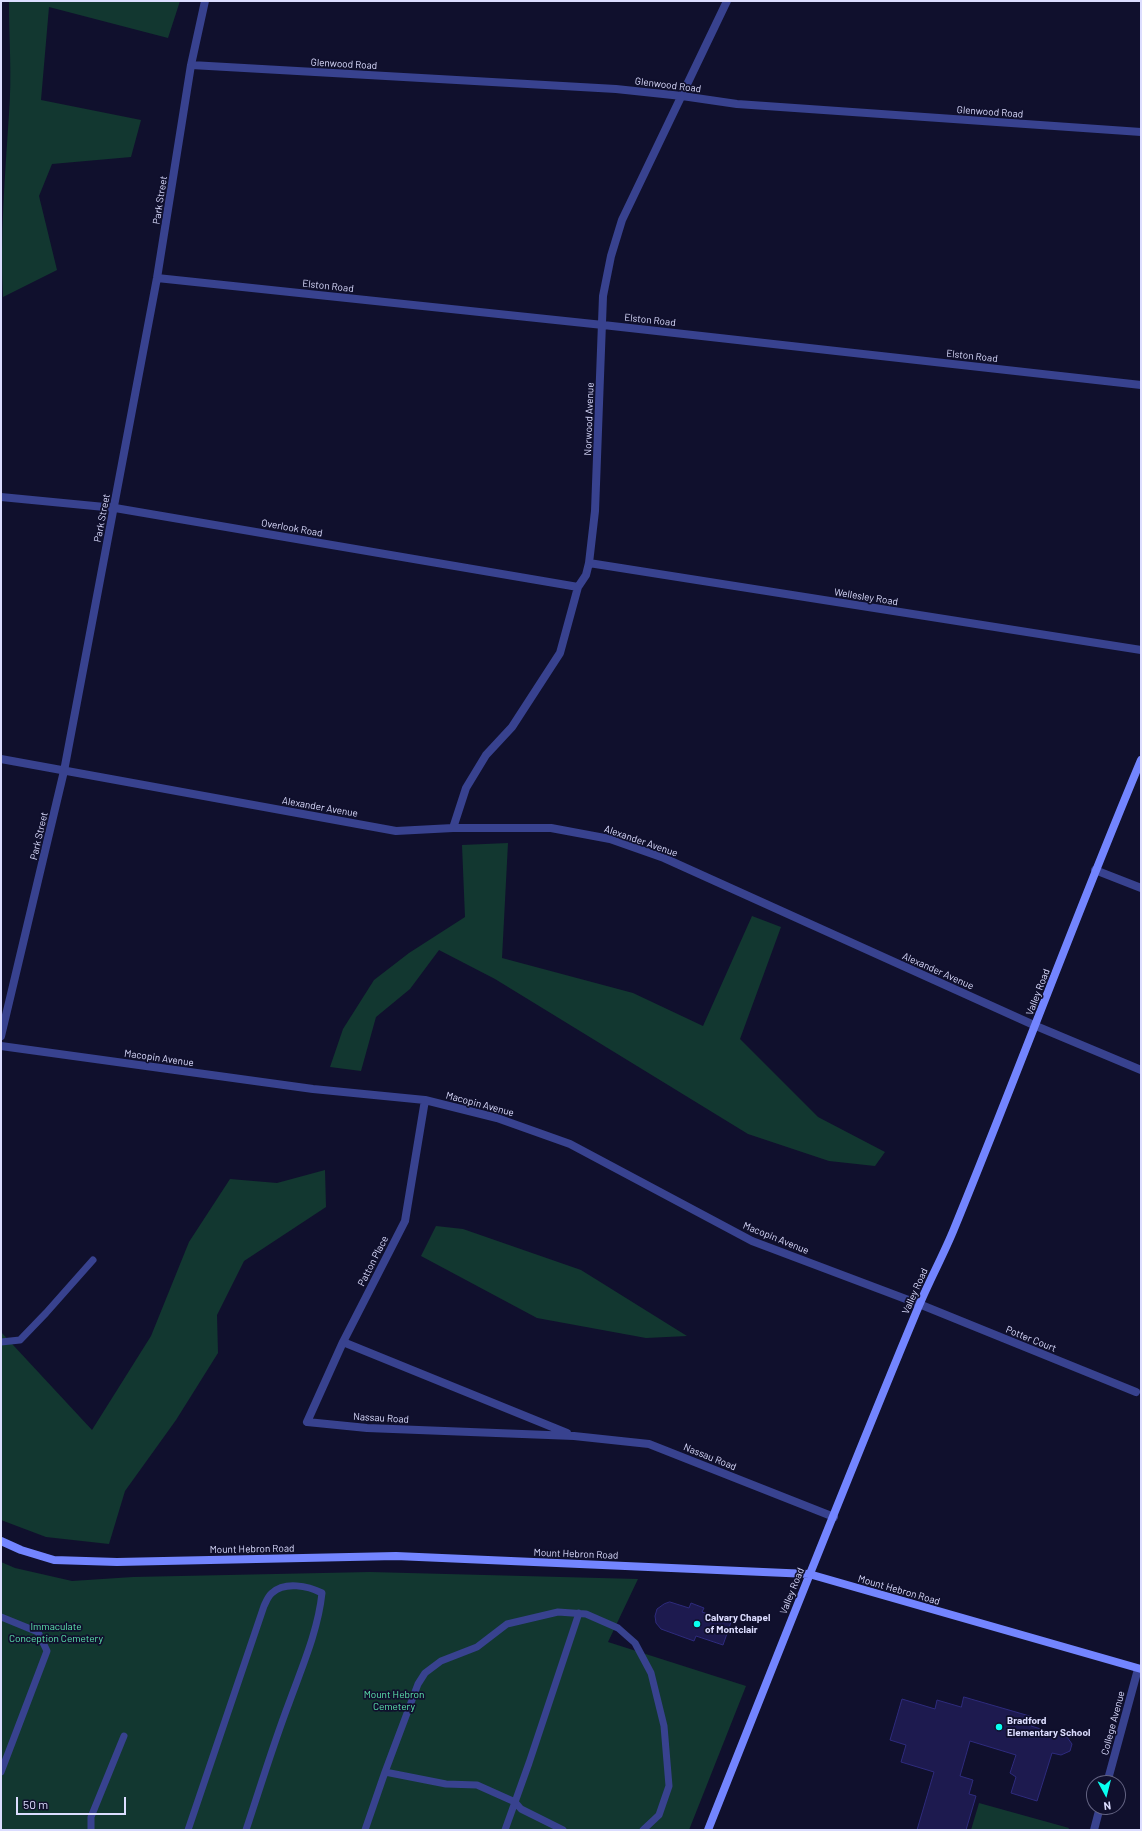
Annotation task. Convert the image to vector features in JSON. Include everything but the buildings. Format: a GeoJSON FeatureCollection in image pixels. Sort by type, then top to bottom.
{"type":"FeatureCollection","features":[{"type":"Feature","properties":{"kind":"main road","name":"Valley Road"},"geometry":{"type":"LineString","coordinates":[[708,1830],[919,1304],[952,1233],[1036,1026],[1095,870],[1141,760]]}},
{"type":"Feature","properties":{"kind":"main road","name":"Mount Hebron Road"},"geometry":{"type":"LineString","coordinates":[[1,1541],[21,1550],[54,1560],[117,1562],[396,1556],[810,1574],[1139,1669]]}},
{"type":"Feature","properties":{"kind":"street","name":"Park Street"},"geometry":{"type":"LineString","coordinates":[[1,1036],[64,771],[115,508],[157,278],[192,65],[205,1]]}},
{"type":"Feature","properties":{"kind":"street","name":"Norwood Avenue"},"geometry":{"type":"LineString","coordinates":[[453,828],[466,788],[486,755],[512,727],[560,653],[578,588],[586,574],[589,563],[595,512],[604,296],[611,256],[622,220],[727,1]]}},
{"type":"Feature","properties":{"kind":"street","name":"Glenwood Road"},"geometry":{"type":"LineString","coordinates":[[192,65],[616,89],[737,104],[1141,132]]}},
{"type":"Feature","properties":{"kind":"street","name":"Elston Road"},"geometry":{"type":"LineString","coordinates":[[157,278],[603,325],[1141,385]]}},
{"type":"Feature","properties":{"kind":"street","name":"Overlook Road"},"geometry":{"type":"LineString","coordinates":[[1,497],[115,508],[578,588]]}},
{"type":"Feature","properties":{"kind":"street","name":"Wellesley Road"},"geometry":{"type":"LineString","coordinates":[[589,563],[1141,650]]}},
{"type":"Feature","properties":{"kind":"street","name":"Alexander Avenue"},"geometry":{"type":"LineString","coordinates":[[1,759],[396,831],[453,828],[551,828],[610,839],[664,858],[1036,1026],[1141,1070]]}},
{"type":"Feature","properties":{"kind":"street"},"geometry":{"type":"LineString","coordinates":[[1095,870],[1141,888]]}},
{"type":"Feature","properties":{"kind":"street","name":"Macopin Avenue"},"geometry":{"type":"LineString","coordinates":[[1,1046],[313,1089],[425,1100],[497,1118],[570,1144],[752,1241],[919,1304]]}},
{"type":"Feature","properties":{"kind":"street","name":"Patton Place"},"geometry":{"type":"LineString","coordinates":[[307,1422],[343,1342],[404,1221],[425,1100]]}},
{"type":"Feature","properties":{"kind":"street","name":"Potter Court"},"geometry":{"type":"LineString","coordinates":[[919,1304],[1136,1392]]}},
{"type":"Feature","properties":{"kind":"street","name":"Nassau Road"},"geometry":{"type":"LineString","coordinates":[[343,1342],[574,1436]]}},
{"type":"Feature","properties":{"kind":"street","name":"Nassau Road"},"geometry":{"type":"LineString","coordinates":[[307,1422],[367,1428],[574,1436],[649,1444],[834,1517]]}},
{"type":"Feature","properties":{"kind":"street","name":"College Avenue"},"geometry":{"type":"LineString","coordinates":[[1109,1775],[1139,1669]]}},
{"type":"Feature","properties":{"kind":"street"},"geometry":{"type":"LineString","coordinates":[[1094,1830],[1098,1815]]}},
{"type":"Feature","properties":{"kind":"lane"},"geometry":{"type":"LineString","coordinates":[[1,1342],[20,1340],[93,1260]]}},
{"type":"Feature","properties":{"kind":"lane"},"geometry":{"type":"LineString","coordinates":[[188,1830],[264,1606],[271,1593],[284,1586],[309,1586],[322,1593],[321,1607],[246,1830]]}},
{"type":"Feature","properties":{"kind":"lane"},"geometry":{"type":"LineString","coordinates":[[365,1830],[418,1684],[425,1673],[441,1661],[477,1647],[507,1624],[558,1612],[586,1614],[618,1628],[635,1643],[651,1673],[664,1726],[669,1786],[659,1815],[643,1830]]}},
{"type":"Feature","properties":{"kind":"lane"},"geometry":{"type":"LineString","coordinates":[[505,1830],[579,1613]]}},
{"type":"Feature","properties":{"kind":"lane"},"geometry":{"type":"LineString","coordinates":[[1,1617],[38,1632],[47,1651],[1,1772]]}},
{"type":"Feature","properties":{"kind":"lane"},"geometry":{"type":"LineString","coordinates":[[91,1830],[91,1817],[124,1736]]}},
{"type":"Feature","properties":{"kind":"lane"},"geometry":{"type":"LineString","coordinates":[[386,1772],[446,1784],[477,1785],[515,1802],[521,1809],[563,1830]]}},
{"type":"Feature","properties":{"kind":"green space"},"geometry":{"type":"Polygon","coordinates":[[[9,1],[180,1],[168,38],[49,7],[41,100],[141,120],[131,157],[52,164],[39,196],[57,270],[3,297],[3,229],[10,100],[9,1]]]}},
{"type":"Feature","properties":{"kind":"green space"},"geometry":{"type":"Polygon","coordinates":[[[508,843],[502,958],[633,993],[703,1026],[752,916],[781,927],[740,1039],[818,1117],[885,1152],[875,1166],[829,1161],[748,1134],[495,979],[439,950],[410,989],[376,1017],[361,1071],[330,1067],[343,1029],[374,980],[409,953],[465,917],[462,845],[508,843]]]}},
{"type":"Feature","properties":{"kind":"green space"},"geometry":{"type":"Polygon","coordinates":[[[325,1170],[326,1207],[244,1261],[217,1315],[218,1353],[176,1420],[125,1491],[109,1544],[46,1537],[1,1520],[1,1332],[92,1430],[151,1336],[189,1242],[230,1179],[277,1183],[325,1170]]]}},
{"type":"Feature","properties":{"kind":"green space"},"geometry":{"type":"Polygon","coordinates":[[[436,1226],[463,1229],[581,1270],[687,1336],[646,1338],[537,1318],[421,1256],[436,1226]]]}},
{"type":"Feature","properties":{"kind":"green space","name":"Mount Hebron Cemetery"},"geometry":{"type":"Polygon","coordinates":[[[1,1562],[15,1568],[72,1581],[133,1577],[370,1572],[638,1579],[608,1642],[746,1686],[689,1830],[1,1830],[1,1562]]]}},
{"type":"Feature","properties":{"kind":"green space"},"geometry":{"type":"Polygon","coordinates":[[[979,1803],[1069,1828],[1068,1830],[971,1830],[979,1803]]]}},
{"type":"Feature","properties":{"kind":"place","name":"Calvary Chapel of Montclair"},"geometry":{"type":"Point","coordinates":[697,1624]}},
{"type":"Feature","properties":{"kind":"place","name":"Bradford Elementary School"},"geometry":{"type":"Point","coordinates":[999,1727]}},
{"type":"Feature","properties":{"kind":"park label","name":"Immaculate Conception Cemetery"},"geometry":{"type":"Point","coordinates":[56,1632]}}]}
